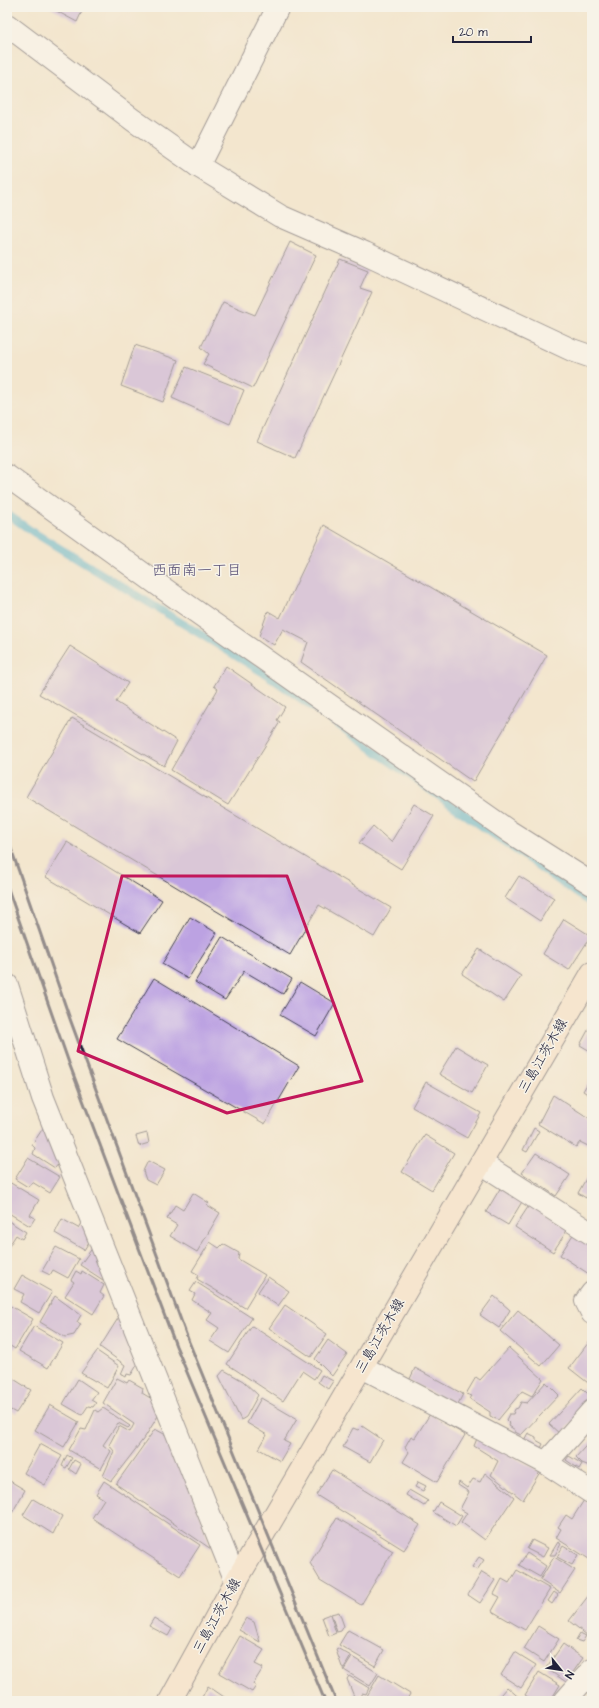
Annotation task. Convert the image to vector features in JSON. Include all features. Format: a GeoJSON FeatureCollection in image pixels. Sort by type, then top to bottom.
{"type":"FeatureCollection","features":[{"type":"Feature","properties":{"kind":"main road","name":"三島江茨木線"},"geometry":{"type":"LineString","coordinates":[[170,1701],[236,1581],[592,973]]}},
{"type":"Feature","properties":{"kind":"street"},"geometry":{"type":"LineString","coordinates":[[198,166],[278,7]]}},
{"type":"Feature","properties":{"kind":"street"},"geometry":{"type":"LineString","coordinates":[[7,25],[133,120],[198,166],[280,216],[572,350],[592,357]]}},
{"type":"Feature","properties":{"kind":"street"},"geometry":{"type":"LineString","coordinates":[[7,476],[174,596],[510,832],[592,884]]}},
{"type":"Feature","properties":{"kind":"street"},"geometry":{"type":"LineString","coordinates":[[7,985],[43,1098],[236,1581]]}},
{"type":"Feature","properties":{"kind":"street"},"geometry":{"type":"LineString","coordinates":[[481,1163],[592,1234]]}},
{"type":"Feature","properties":{"kind":"street"},"geometry":{"type":"LineString","coordinates":[[592,1293],[586,1301],[592,1313]]}},
{"type":"Feature","properties":{"kind":"street"},"geometry":{"type":"LineString","coordinates":[[362,1367],[546,1463],[592,1493]]}},
{"type":"Feature","properties":{"kind":"street"},"geometry":{"type":"LineString","coordinates":[[546,1463],[592,1411]]}},
{"type":"Feature","properties":{"kind":"street"},"geometry":{"type":"LineString","coordinates":[[565,1701],[592,1670]]}},
{"type":"Feature","properties":{"kind":"highlighted area"},"geometry":{"type":"Polygon","coordinates":[[[122,876],[287,876],[362,1081],[227,1113],[78,1051],[122,876]]]}},
{"type":"Feature","properties":{"kind":"building"},"geometry":{"type":"Polygon","coordinates":[[[49,7],[84,7],[77,22],[49,7]]]}},
{"type":"Feature","properties":{"kind":"building"},"geometry":{"type":"Polygon","coordinates":[[[290,242],[316,255],[253,388],[203,364],[209,354],[201,347],[223,302],[255,315],[290,242]]]}},
{"type":"Feature","properties":{"kind":"building"},"geometry":{"type":"Polygon","coordinates":[[[340,259],[368,270],[360,288],[372,292],[295,458],[257,441],[340,259]]]}},
{"type":"Feature","properties":{"kind":"building"},"geometry":{"type":"Polygon","coordinates":[[[135,345],[178,360],[163,402],[121,386],[135,345]]]}},
{"type":"Feature","properties":{"kind":"building"},"geometry":{"type":"Polygon","coordinates":[[[186,367],[244,390],[230,424],[172,398],[186,367]]]}},
{"type":"Feature","properties":{"kind":"building"},"geometry":{"type":"Polygon","coordinates":[[[324,525],[547,655],[473,782],[301,662],[308,642],[283,629],[274,645],[259,636],[268,611],[280,618],[324,525]]]}},
{"type":"Feature","properties":{"kind":"building"},"geometry":{"type":"Polygon","coordinates":[[[70,646],[128,683],[116,702],[177,741],[164,766],[39,694],[70,646]]]}},
{"type":"Feature","properties":{"kind":"building"},"geometry":{"type":"Polygon","coordinates":[[[226,666],[285,707],[277,720],[280,722],[228,805],[171,770],[218,689],[214,686],[226,666]]]}},
{"type":"Feature","properties":{"kind":"building"},"geometry":{"type":"Polygon","coordinates":[[[72,718],[391,908],[374,937],[319,905],[290,955],[26,797],[72,718]]]}},
{"type":"Feature","properties":{"kind":"building"},"geometry":{"type":"Polygon","coordinates":[[[414,804],[434,816],[401,869],[359,843],[373,826],[391,842],[414,804]]]}},
{"type":"Feature","properties":{"kind":"building"},"geometry":{"type":"Polygon","coordinates":[[[67,842],[162,900],[140,933],[46,877],[67,842]]]}},
{"type":"Feature","properties":{"kind":"building"},"geometry":{"type":"Polygon","coordinates":[[[519,876],[554,898],[540,921],[505,898],[519,876]]]}},
{"type":"Feature","properties":{"kind":"building"},"geometry":{"type":"Polygon","coordinates":[[[190,917],[217,933],[188,979],[162,964],[190,917]]]}},
{"type":"Feature","properties":{"kind":"building"},"geometry":{"type":"Polygon","coordinates":[[[564,919],[591,936],[569,970],[543,954],[564,919]]]}},
{"type":"Feature","properties":{"kind":"building"},"geometry":{"type":"Polygon","coordinates":[[[222,937],[292,979],[283,994],[244,971],[225,1000],[195,982],[222,937]]]}},
{"type":"Feature","properties":{"kind":"building"},"geometry":{"type":"Polygon","coordinates":[[[479,949],[521,976],[504,1002],[462,974],[479,949]]]}},
{"type":"Feature","properties":{"kind":"building"},"geometry":{"type":"Polygon","coordinates":[[[154,978],[299,1066],[265,1124],[117,1039],[154,978]]]}},
{"type":"Feature","properties":{"kind":"building"},"geometry":{"type":"Polygon","coordinates":[[[300,982],[335,1003],[316,1036],[280,1015],[300,982]]]}},
{"type":"Feature","properties":{"kind":"building"},"geometry":{"type":"Polygon","coordinates":[[[592,1023],[592,1052],[580,1045],[592,1023]]]}},
{"type":"Feature","properties":{"kind":"building"},"geometry":{"type":"Polygon","coordinates":[[[456,1046],[488,1065],[472,1093],[439,1074],[456,1046]]]}},
{"type":"Feature","properties":{"kind":"building"},"geometry":{"type":"Polygon","coordinates":[[[592,1076],[592,1097],[583,1091],[592,1076]]]}},
{"type":"Feature","properties":{"kind":"building"},"geometry":{"type":"Polygon","coordinates":[[[426,1082],[481,1113],[467,1138],[412,1107],[426,1082]]]}},
{"type":"Feature","properties":{"kind":"building"},"geometry":{"type":"Polygon","coordinates":[[[553,1095],[592,1120],[592,1148],[580,1142],[576,1147],[538,1124],[553,1095]]]}},
{"type":"Feature","properties":{"kind":"building"},"geometry":{"type":"Polygon","coordinates":[[[47,1122],[60,1162],[55,1168],[33,1154],[35,1148],[32,1145],[47,1122]]]}},
{"type":"Feature","properties":{"kind":"building"},"geometry":{"type":"Polygon","coordinates":[[[534,1128],[539,1131],[527,1152],[523,1150],[534,1128]]]}},
{"type":"Feature","properties":{"kind":"building"},"geometry":{"type":"Polygon","coordinates":[[[147,1133],[149,1143],[139,1146],[136,1136],[147,1133]]]}},
{"type":"Feature","properties":{"kind":"building"},"geometry":{"type":"Polygon","coordinates":[[[425,1135],[454,1153],[432,1190],[402,1172],[425,1135]]]}},
{"type":"Feature","properties":{"kind":"building"},"geometry":{"type":"Polygon","coordinates":[[[536,1153],[570,1175],[556,1196],[522,1173],[536,1153]]]}},
{"type":"Feature","properties":{"kind":"building"},"geometry":{"type":"Polygon","coordinates":[[[28,1158],[60,1177],[50,1193],[32,1182],[28,1187],[15,1179],[28,1158]]]}},
{"type":"Feature","properties":{"kind":"building"},"geometry":{"type":"Polygon","coordinates":[[[148,1161],[165,1170],[156,1185],[146,1180],[143,1171],[148,1161]]]}},
{"type":"Feature","properties":{"kind":"building"},"geometry":{"type":"Polygon","coordinates":[[[587,1177],[592,1180],[592,1187],[586,1198],[578,1193],[587,1177]]]}},
{"type":"Feature","properties":{"kind":"building"},"geometry":{"type":"Polygon","coordinates":[[[9,1182],[39,1200],[30,1215],[35,1218],[30,1226],[7,1212],[7,1186],[9,1182]]]}},
{"type":"Feature","properties":{"kind":"building"},"geometry":{"type":"Polygon","coordinates":[[[501,1187],[523,1200],[508,1225],[486,1212],[501,1187]]]}},
{"type":"Feature","properties":{"kind":"building"},"geometry":{"type":"Polygon","coordinates":[[[193,1193],[209,1203],[207,1205],[220,1213],[197,1252],[170,1236],[177,1225],[167,1219],[175,1205],[183,1210],[193,1193]]]}},
{"type":"Feature","properties":{"kind":"building"},"geometry":{"type":"Polygon","coordinates":[[[530,1204],[568,1229],[553,1252],[515,1227],[530,1204]]]}},
{"type":"Feature","properties":{"kind":"building"},"geometry":{"type":"Polygon","coordinates":[[[85,1217],[94,1234],[84,1250],[55,1233],[62,1219],[78,1228],[85,1217]]]}},
{"type":"Feature","properties":{"kind":"building"},"geometry":{"type":"Polygon","coordinates":[[[7,1220],[26,1232],[22,1239],[16,1235],[7,1249],[7,1220]]]}},
{"type":"Feature","properties":{"kind":"building"},"geometry":{"type":"Polygon","coordinates":[[[574,1233],[592,1245],[592,1276],[560,1255],[574,1233]]]}},
{"type":"Feature","properties":{"kind":"building"},"geometry":{"type":"Polygon","coordinates":[[[210,1242],[219,1248],[223,1244],[239,1253],[238,1259],[265,1275],[245,1308],[197,1279],[199,1275],[192,1271],[210,1242]]]}},
{"type":"Feature","properties":{"kind":"building"},"geometry":{"type":"Polygon","coordinates":[[[96,1243],[108,1272],[103,1280],[80,1265],[96,1243]]]}},
{"type":"Feature","properties":{"kind":"building"},"geometry":{"type":"Polygon","coordinates":[[[56,1247],[79,1259],[68,1278],[53,1270],[50,1275],[42,1271],[56,1247]]]}},
{"type":"Feature","properties":{"kind":"building"},"geometry":{"type":"Polygon","coordinates":[[[76,1271],[81,1274],[82,1271],[104,1285],[100,1293],[104,1296],[93,1314],[65,1296],[74,1282],[71,1280],[76,1271]]]}},
{"type":"Feature","properties":{"kind":"building"},"geometry":{"type":"Polygon","coordinates":[[[22,1275],[52,1292],[39,1313],[20,1302],[24,1294],[14,1289],[22,1275]]]}},
{"type":"Feature","properties":{"kind":"building"},"geometry":{"type":"Polygon","coordinates":[[[268,1277],[289,1291],[278,1306],[258,1292],[268,1277]]]}},
{"type":"Feature","properties":{"kind":"building"},"geometry":{"type":"Polygon","coordinates":[[[196,1282],[252,1318],[229,1353],[210,1341],[219,1328],[207,1320],[212,1313],[192,1300],[195,1294],[190,1291],[196,1282]]]}},
{"type":"Feature","properties":{"kind":"building"},"geometry":{"type":"Polygon","coordinates":[[[55,1296],[81,1315],[77,1322],[81,1324],[74,1335],[65,1337],[40,1322],[55,1296]]]}},
{"type":"Feature","properties":{"kind":"building"},"geometry":{"type":"Polygon","coordinates":[[[494,1296],[510,1310],[499,1328],[480,1315],[494,1296]]]}},
{"type":"Feature","properties":{"kind":"building"},"geometry":{"type":"Polygon","coordinates":[[[7,1304],[33,1319],[15,1349],[7,1344],[7,1304]]]}},
{"type":"Feature","properties":{"kind":"building"},"geometry":{"type":"Polygon","coordinates":[[[285,1305],[327,1334],[311,1357],[269,1328],[285,1305]]]}},
{"type":"Feature","properties":{"kind":"building"},"geometry":{"type":"Polygon","coordinates":[[[518,1310],[559,1345],[541,1366],[500,1331],[518,1310]]]}},
{"type":"Feature","properties":{"kind":"building"},"geometry":{"type":"Polygon","coordinates":[[[122,1312],[142,1357],[131,1375],[127,1374],[126,1377],[121,1374],[125,1365],[100,1347],[122,1312]]]}},
{"type":"Feature","properties":{"kind":"building"},"geometry":{"type":"Polygon","coordinates":[[[34,1326],[63,1343],[48,1368],[19,1351],[34,1326]]]}},
{"type":"Feature","properties":{"kind":"building"},"geometry":{"type":"Polygon","coordinates":[[[252,1326],[320,1370],[314,1379],[302,1371],[283,1401],[227,1364],[252,1326]]]}},
{"type":"Feature","properties":{"kind":"building"},"geometry":{"type":"Polygon","coordinates":[[[592,1338],[592,1386],[569,1368],[592,1338]]]}},
{"type":"Feature","properties":{"kind":"building"},"geometry":{"type":"Polygon","coordinates":[[[328,1340],[347,1354],[332,1376],[315,1359],[328,1340]]]}},
{"type":"Feature","properties":{"kind":"building"},"geometry":{"type":"Polygon","coordinates":[[[509,1348],[543,1379],[532,1396],[522,1391],[498,1420],[490,1416],[490,1412],[470,1399],[472,1396],[466,1394],[476,1377],[480,1380],[509,1348]]]}},
{"type":"Feature","properties":{"kind":"building"},"geometry":{"type":"Polygon","coordinates":[[[97,1351],[119,1366],[107,1388],[81,1373],[97,1351]]]}},
{"type":"Feature","properties":{"kind":"building"},"geometry":{"type":"Polygon","coordinates":[[[415,1368],[463,1394],[457,1406],[409,1381],[415,1368]]]}},
{"type":"Feature","properties":{"kind":"building"},"geometry":{"type":"Polygon","coordinates":[[[224,1370],[243,1381],[258,1395],[246,1417],[241,1420],[219,1376],[224,1370]]]}},
{"type":"Feature","properties":{"kind":"building"},"geometry":{"type":"Polygon","coordinates":[[[322,1375],[333,1381],[328,1389],[318,1382],[322,1375]]]}},
{"type":"Feature","properties":{"kind":"building"},"geometry":{"type":"Polygon","coordinates":[[[12,1378],[31,1390],[16,1413],[7,1408],[7,1386],[12,1378]]]}},
{"type":"Feature","properties":{"kind":"building"},"geometry":{"type":"Polygon","coordinates":[[[117,1378],[127,1383],[129,1380],[143,1388],[142,1393],[157,1402],[155,1407],[161,1411],[145,1437],[111,1481],[103,1476],[114,1451],[109,1445],[119,1426],[130,1432],[134,1424],[103,1403],[117,1378]]]}},
{"type":"Feature","properties":{"kind":"building"},"geometry":{"type":"Polygon","coordinates":[[[78,1379],[97,1392],[91,1400],[96,1403],[93,1407],[88,1406],[82,1415],[63,1404],[78,1379]]]}},
{"type":"Feature","properties":{"kind":"building"},"geometry":{"type":"Polygon","coordinates":[[[546,1382],[559,1395],[521,1435],[515,1432],[506,1420],[509,1414],[513,1414],[521,1402],[527,1403],[546,1382]]]}},
{"type":"Feature","properties":{"kind":"building"},"geometry":{"type":"Polygon","coordinates":[[[582,1388],[592,1398],[592,1401],[561,1435],[549,1424],[582,1388]]]}},
{"type":"Feature","properties":{"kind":"building"},"geometry":{"type":"Polygon","coordinates":[[[261,1398],[297,1419],[284,1441],[290,1444],[280,1461],[259,1449],[267,1435],[247,1423],[261,1398]]]}},
{"type":"Feature","properties":{"kind":"building"},"geometry":{"type":"Polygon","coordinates":[[[50,1405],[79,1422],[64,1447],[35,1430],[50,1405]]]}},
{"type":"Feature","properties":{"kind":"building"},"geometry":{"type":"Polygon","coordinates":[[[103,1408],[130,1426],[128,1428],[118,1423],[103,1445],[111,1451],[101,1469],[69,1450],[81,1429],[86,1430],[95,1410],[98,1412],[103,1408]]]}},
{"type":"Feature","properties":{"kind":"building"},"geometry":{"type":"Polygon","coordinates":[[[430,1414],[465,1435],[437,1482],[403,1462],[409,1452],[405,1447],[411,1436],[415,1438],[430,1414]]]}},
{"type":"Feature","properties":{"kind":"building"},"geometry":{"type":"Polygon","coordinates":[[[362,1426],[383,1440],[370,1462],[343,1447],[353,1428],[358,1430],[362,1426]]]}},
{"type":"Feature","properties":{"kind":"building"},"geometry":{"type":"Polygon","coordinates":[[[155,1429],[175,1440],[211,1549],[116,1484],[155,1429]]]}},
{"type":"Feature","properties":{"kind":"building"},"geometry":{"type":"Polygon","coordinates":[[[528,1433],[536,1437],[536,1440],[543,1444],[540,1450],[523,1442],[528,1433]]]}},
{"type":"Feature","properties":{"kind":"building"},"geometry":{"type":"Polygon","coordinates":[[[478,1436],[540,1472],[523,1500],[491,1475],[498,1461],[474,1446],[478,1436]]]}},
{"type":"Feature","properties":{"kind":"building"},"geometry":{"type":"Polygon","coordinates":[[[592,1439],[592,1467],[582,1463],[576,1457],[592,1439]]]}},
{"type":"Feature","properties":{"kind":"building"},"geometry":{"type":"Polygon","coordinates":[[[40,1444],[62,1456],[45,1485],[24,1473],[40,1444]]]}},
{"type":"Feature","properties":{"kind":"building"},"geometry":{"type":"Polygon","coordinates":[[[67,1455],[72,1458],[66,1468],[62,1466],[67,1455]]]}},
{"type":"Feature","properties":{"kind":"building"},"geometry":{"type":"Polygon","coordinates":[[[569,1456],[582,1464],[579,1469],[566,1460],[569,1456]]]}},
{"type":"Feature","properties":{"kind":"building"},"geometry":{"type":"Polygon","coordinates":[[[74,1460],[81,1464],[76,1474],[69,1469],[74,1460]]]}},
{"type":"Feature","properties":{"kind":"building"},"geometry":{"type":"Polygon","coordinates":[[[332,1470],[420,1525],[404,1550],[316,1495],[332,1470]]]}},
{"type":"Feature","properties":{"kind":"building"},"geometry":{"type":"Polygon","coordinates":[[[485,1473],[514,1497],[485,1540],[461,1522],[467,1513],[460,1509],[469,1492],[458,1485],[459,1482],[467,1488],[473,1479],[480,1482],[485,1473]]]}},
{"type":"Feature","properties":{"kind":"building"},"geometry":{"type":"Polygon","coordinates":[[[10,1481],[25,1490],[12,1513],[7,1510],[7,1486],[10,1481]]]}},
{"type":"Feature","properties":{"kind":"building"},"geometry":{"type":"Polygon","coordinates":[[[104,1481],[200,1545],[180,1576],[92,1518],[104,1499],[96,1494],[104,1481]]]}},
{"type":"Feature","properties":{"kind":"building"},"geometry":{"type":"Polygon","coordinates":[[[418,1482],[426,1486],[423,1491],[415,1487],[418,1482]]]}},
{"type":"Feature","properties":{"kind":"building"},"geometry":{"type":"Polygon","coordinates":[[[409,1490],[428,1501],[424,1506],[406,1495],[409,1490]]]}},
{"type":"Feature","properties":{"kind":"building"},"geometry":{"type":"Polygon","coordinates":[[[33,1499],[62,1516],[53,1534],[23,1515],[33,1499]]]}},
{"type":"Feature","properties":{"kind":"building"},"geometry":{"type":"Polygon","coordinates":[[[584,1500],[592,1506],[592,1554],[589,1559],[556,1538],[561,1529],[558,1527],[566,1515],[572,1519],[584,1500]]]}},
{"type":"Feature","properties":{"kind":"building"},"geometry":{"type":"Polygon","coordinates":[[[439,1502],[462,1516],[456,1526],[433,1512],[439,1502]]]}},
{"type":"Feature","properties":{"kind":"building"},"geometry":{"type":"Polygon","coordinates":[[[337,1518],[393,1551],[361,1605],[320,1580],[310,1563],[337,1518]]]}},
{"type":"Feature","properties":{"kind":"building"},"geometry":{"type":"Polygon","coordinates":[[[532,1540],[548,1548],[543,1557],[527,1549],[532,1540]]]}},
{"type":"Feature","properties":{"kind":"building"},"geometry":{"type":"Polygon","coordinates":[[[558,1542],[561,1544],[555,1555],[550,1555],[558,1542]]]}},
{"type":"Feature","properties":{"kind":"building"},"geometry":{"type":"Polygon","coordinates":[[[563,1546],[578,1555],[572,1565],[557,1557],[563,1546]]]}},
{"type":"Feature","properties":{"kind":"building"},"geometry":{"type":"Polygon","coordinates":[[[527,1553],[546,1566],[540,1577],[519,1565],[527,1553]]]}},
{"type":"Feature","properties":{"kind":"building"},"geometry":{"type":"Polygon","coordinates":[[[479,1557],[484,1560],[477,1570],[472,1567],[479,1557]]]}},
{"type":"Feature","properties":{"kind":"building"},"geometry":{"type":"Polygon","coordinates":[[[554,1557],[575,1570],[560,1593],[540,1580],[554,1557]]]}},
{"type":"Feature","properties":{"kind":"building"},"geometry":{"type":"Polygon","coordinates":[[[517,1570],[550,1589],[525,1630],[492,1611],[500,1597],[494,1594],[502,1579],[509,1583],[517,1570]]]}},
{"type":"Feature","properties":{"kind":"building"},"geometry":{"type":"Polygon","coordinates":[[[482,1572],[495,1580],[480,1603],[468,1595],[482,1572]]]}},
{"type":"Feature","properties":{"kind":"building"},"geometry":{"type":"Polygon","coordinates":[[[592,1591],[592,1639],[569,1621],[592,1591]]]}},
{"type":"Feature","properties":{"kind":"building"},"geometry":{"type":"Polygon","coordinates":[[[554,1592],[558,1595],[552,1604],[548,1601],[554,1592]]]}},
{"type":"Feature","properties":{"kind":"building"},"geometry":{"type":"Polygon","coordinates":[[[339,1612],[344,1626],[341,1631],[337,1632],[331,1614],[339,1612]]]}},
{"type":"Feature","properties":{"kind":"building"},"geometry":{"type":"Polygon","coordinates":[[[330,1614],[336,1633],[329,1636],[322,1617],[330,1614]]]}},
{"type":"Feature","properties":{"kind":"building"},"geometry":{"type":"Polygon","coordinates":[[[154,1618],[172,1629],[168,1636],[149,1626],[154,1618]]]}},
{"type":"Feature","properties":{"kind":"building"},"geometry":{"type":"Polygon","coordinates":[[[246,1618],[254,1622],[260,1642],[239,1630],[246,1618]]]}},
{"type":"Feature","properties":{"kind":"building"},"geometry":{"type":"Polygon","coordinates":[[[538,1626],[559,1639],[544,1662],[524,1649],[538,1626]]]}},
{"type":"Feature","properties":{"kind":"building"},"geometry":{"type":"Polygon","coordinates":[[[348,1630],[384,1650],[375,1666],[339,1645],[348,1630]]]}},
{"type":"Feature","properties":{"kind":"building"},"geometry":{"type":"Polygon","coordinates":[[[580,1633],[586,1636],[582,1642],[576,1640],[580,1633]]]}},
{"type":"Feature","properties":{"kind":"building"},"geometry":{"type":"Polygon","coordinates":[[[240,1636],[264,1650],[255,1664],[263,1668],[253,1684],[256,1686],[252,1692],[219,1673],[240,1636]]]}},
{"type":"Feature","properties":{"kind":"building"},"geometry":{"type":"Polygon","coordinates":[[[563,1644],[583,1658],[566,1682],[546,1668],[563,1644]]]}},
{"type":"Feature","properties":{"kind":"building"},"geometry":{"type":"Polygon","coordinates":[[[337,1648],[351,1656],[344,1668],[342,1667],[336,1650],[337,1648]]]}},
{"type":"Feature","properties":{"kind":"building"},"geometry":{"type":"Polygon","coordinates":[[[515,1652],[536,1665],[521,1688],[501,1675],[515,1652]]]}},
{"type":"Feature","properties":{"kind":"building"},"geometry":{"type":"Polygon","coordinates":[[[352,1657],[378,1673],[370,1686],[344,1670],[352,1657]]]}},
{"type":"Feature","properties":{"kind":"building"},"geometry":{"type":"Polygon","coordinates":[[[539,1672],[560,1685],[550,1701],[534,1701],[525,1695],[539,1672]]]}},
{"type":"Feature","properties":{"kind":"building"},"geometry":{"type":"Polygon","coordinates":[[[379,1675],[410,1694],[406,1701],[375,1701],[367,1696],[379,1675]]]}},
{"type":"Feature","properties":{"kind":"building"},"geometry":{"type":"Polygon","coordinates":[[[349,1676],[369,1688],[366,1694],[362,1693],[357,1701],[347,1679],[349,1676]]]}},
{"type":"Feature","properties":{"kind":"building"},"geometry":{"type":"Polygon","coordinates":[[[208,1686],[230,1701],[200,1701],[208,1686]]]}},
{"type":"Feature","properties":{"kind":"building"},"geometry":{"type":"Polygon","coordinates":[[[507,1687],[523,1701],[495,1701],[507,1687]]]}},
{"type":"Feature","properties":{"kind":"waterway"},"geometry":{"type":"LineString","coordinates":[[7,514],[33,532],[267,675],[592,904]]}},
{"type":"Feature","properties":{"kind":"railway"},"geometry":{"type":"LineString","coordinates":[[7,837],[70,1019],[189,1342],[336,1701]]}},
{"type":"Feature","properties":{"kind":"railway"},"geometry":{"type":"LineString","coordinates":[[7,886],[69,1063],[176,1346],[325,1701]]}},
{"type":"Feature","properties":{"kind":"district","name":"西面南一丁目"},"geometry":{"type":"Point","coordinates":[197,570]}}]}
